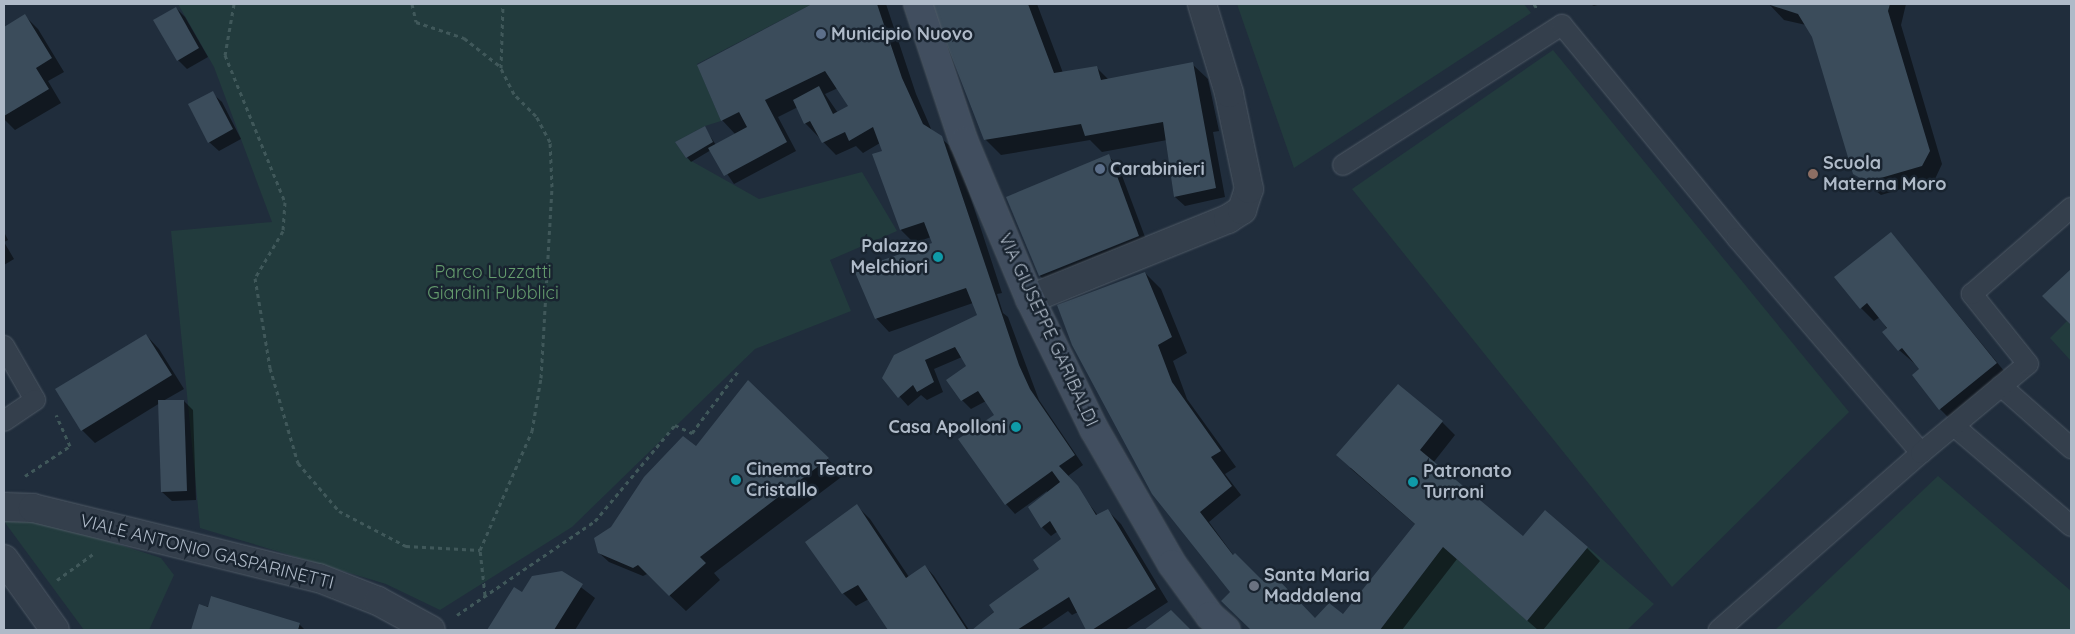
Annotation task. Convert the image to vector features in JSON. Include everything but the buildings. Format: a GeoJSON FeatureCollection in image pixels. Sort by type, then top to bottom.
{"type":"FeatureCollection","features":[{"type":"Feature","properties":{"kind":"street","name":"VIA GIUSEPPE GARIBALDI"},"geometry":{"type":"LineString","coordinates":[[918,4],[964,142],[1030,299],[1094,429],[1172,564],[1210,616],[1226,630]]}},
{"type":"Feature","properties":{"kind":"street"},"geometry":{"type":"LineString","coordinates":[[1030,299],[1228,219],[1242,210],[1249,189],[1229,93],[1202,4]]}},
{"type":"Feature","properties":{"kind":"street","name":"VIALE ANTONIO GASPARINETTI"},"geometry":{"type":"LineString","coordinates":[[4,507],[33,508],[319,578],[378,601],[431,630]]}},
{"type":"Feature","properties":{"kind":"street"},"geometry":{"type":"LineString","coordinates":[[4,559],[55,630]]}},
{"type":"Feature","properties":{"kind":"lane"},"geometry":{"type":"LineString","coordinates":[[1343,165],[1562,25],[1737,238],[1921,452]]}},
{"type":"Feature","properties":{"kind":"lane"},"geometry":{"type":"LineString","coordinates":[[1719,630],[1921,452],[2028,364],[1972,294],[2071,208]]}},
{"type":"Feature","properties":{"kind":"lane"},"geometry":{"type":"LineString","coordinates":[[4,348],[35,400],[4,421]]}},
{"type":"Feature","properties":{"kind":"lane"},"geometry":{"type":"LineString","coordinates":[[2001,386],[2071,448]]}},
{"type":"Feature","properties":{"kind":"lane"},"geometry":{"type":"LineString","coordinates":[[1954,426],[2071,526]]}},
{"type":"Feature","properties":{"kind":"path"},"geometry":{"type":"LineString","coordinates":[[234,4],[225,56],[285,202],[283,231],[255,278],[270,368],[298,463],[339,510],[406,546],[480,550]]}},
{"type":"Feature","properties":{"kind":"path"},"geometry":{"type":"LineString","coordinates":[[412,4],[416,22],[464,38],[502,68]]}},
{"type":"Feature","properties":{"kind":"path"},"geometry":{"type":"LineString","coordinates":[[485,595],[480,550],[532,431],[541,378],[552,187],[550,142],[536,116],[514,94],[502,68],[503,4]]}},
{"type":"Feature","properties":{"kind":"path"},"geometry":{"type":"LineString","coordinates":[[456,616],[595,521],[675,425],[692,433],[738,370]]}},
{"type":"Feature","properties":{"kind":"path"},"geometry":{"type":"LineString","coordinates":[[32,597],[96,552]]}},
{"type":"Feature","properties":{"kind":"green space","name":"Parco Luzzatti Giardini Pubblici"},"geometry":{"type":"Polygon","coordinates":[[[178,4],[812,4],[697,64],[721,121],[705,126],[675,142],[686,158],[759,199],[862,172],[897,231],[830,260],[851,311],[755,349],[572,527],[440,610],[386,584],[200,528],[171,231],[272,222],[214,67],[178,4]]]}},
{"type":"Feature","properties":{"kind":"green space"},"geometry":{"type":"Polygon","coordinates":[[[1237,4],[1524,4],[1531,13],[1294,168],[1237,4]]]}},
{"type":"Feature","properties":{"kind":"green space"},"geometry":{"type":"Polygon","coordinates":[[[1553,50],[1849,412],[1672,587],[1352,189],[1553,50]]]}},
{"type":"Feature","properties":{"kind":"green space"},"geometry":{"type":"Polygon","coordinates":[[[2067,321],[2071,325],[2071,361],[2050,338],[2067,321]]]}},
{"type":"Feature","properties":{"kind":"green space"},"geometry":{"type":"Polygon","coordinates":[[[1938,476],[2071,591],[2071,630],[1775,630],[1938,476]]]}},
{"type":"Feature","properties":{"kind":"green space"},"geometry":{"type":"Polygon","coordinates":[[[18,512],[161,558],[174,575],[149,630],[84,630],[6,524],[4,519],[18,512]]]}},
{"type":"Feature","properties":{"kind":"green space"},"geometry":{"type":"Polygon","coordinates":[[[1443,547],[1527,620],[1588,547],[1654,604],[1627,630],[1380,630],[1443,547]]]}},
{"type":"Feature","properties":{"kind":"place","name":"Municipio Nuovo"},"geometry":{"type":"Point","coordinates":[821,34]}},
{"type":"Feature","properties":{"kind":"place","name":"Carabinieri"},"geometry":{"type":"Point","coordinates":[1100,169]}},
{"type":"Feature","properties":{"kind":"place","name":"Scuola Materna Moro"},"geometry":{"type":"Point","coordinates":[1813,174]}},
{"type":"Feature","properties":{"kind":"place","name":"Palazzo Melchiori"},"geometry":{"type":"Point","coordinates":[938,257]}},
{"type":"Feature","properties":{"kind":"place","name":"Casa Apolloni"},"geometry":{"type":"Point","coordinates":[1016,427]}},
{"type":"Feature","properties":{"kind":"place","name":"Cinema Teatro Cristallo"},"geometry":{"type":"Point","coordinates":[736,480]}},
{"type":"Feature","properties":{"kind":"place","name":"Patronato Turroni"},"geometry":{"type":"Point","coordinates":[1413,482]}},
{"type":"Feature","properties":{"kind":"place","name":"Santa Maria Maddalena"},"geometry":{"type":"Point","coordinates":[1254,586]}}]}
